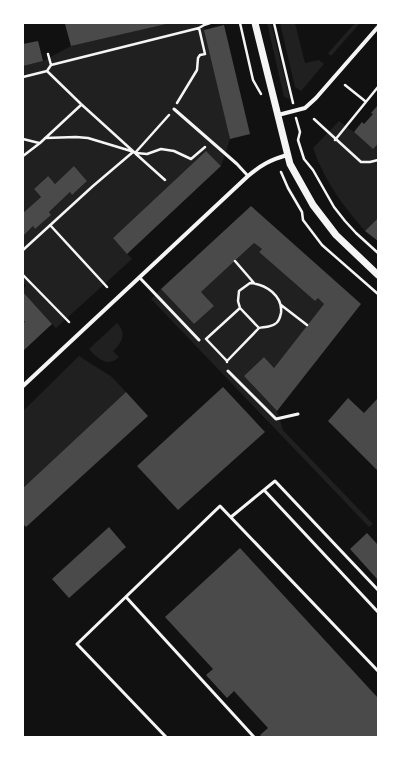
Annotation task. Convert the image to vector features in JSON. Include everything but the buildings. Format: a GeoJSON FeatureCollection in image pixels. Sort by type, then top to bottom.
{"type":"FeatureCollection","features":[{"type":"Feature","properties":{"kind":"street"},"geometry":{"type":"LineString","coordinates":[[255,23],[287,155],[299,182],[313,205],[336,235],[378,275]]}},
{"type":"Feature","properties":{"kind":"street"},"geometry":{"type":"LineString","coordinates":[[278,115],[305,108],[316,98],[378,27]]}},
{"type":"Feature","properties":{"kind":"street"},"geometry":{"type":"LineString","coordinates":[[23,386],[248,176],[261,165],[270,160],[287,155]]}},
{"type":"Feature","properties":{"kind":"lane"},"geometry":{"type":"LineString","coordinates":[[174,109],[237,164],[248,176]]}},
{"type":"Feature","properties":{"kind":"lane"},"geometry":{"type":"LineString","coordinates":[[140,278],[199,340]]}},
{"type":"Feature","properties":{"kind":"lane"},"geometry":{"type":"LineString","coordinates":[[228,371],[276,419],[298,414]]}},
{"type":"Feature","properties":{"kind":"lane"},"geometry":{"type":"LineString","coordinates":[[231,518],[275,481],[378,590]]}},
{"type":"Feature","properties":{"kind":"lane"},"geometry":{"type":"LineString","coordinates":[[264,490],[378,612]]}},
{"type":"Feature","properties":{"kind":"lane"},"geometry":{"type":"LineString","coordinates":[[166,737],[78,644],[220,506],[378,671]]}},
{"type":"Feature","properties":{"kind":"lane"},"geometry":{"type":"LineString","coordinates":[[126,597],[254,737]]}},
{"type":"Feature","properties":{"kind":"path"},"geometry":{"type":"LineString","coordinates":[[23,77],[47,71],[51,65],[199,28],[210,23]]}},
{"type":"Feature","properties":{"kind":"path"},"geometry":{"type":"LineString","coordinates":[[240,23],[253,80],[263,97]]}},
{"type":"Feature","properties":{"kind":"path"},"geometry":{"type":"LineString","coordinates":[[274,23],[300,132],[298,140],[304,159],[313,170],[334,207],[356,233],[378,254]]}},
{"type":"Feature","properties":{"kind":"path"},"geometry":{"type":"LineString","coordinates":[[23,250],[134,152],[174,109],[197,70],[198,58],[200,55],[205,54],[199,28]]}},
{"type":"Feature","properties":{"kind":"path"},"geometry":{"type":"LineString","coordinates":[[48,54],[51,65]]}},
{"type":"Feature","properties":{"kind":"path"},"geometry":{"type":"LineString","coordinates":[[47,71],[165,180]]}},
{"type":"Feature","properties":{"kind":"path"},"geometry":{"type":"LineString","coordinates":[[345,85],[365,101]]}},
{"type":"Feature","properties":{"kind":"path"},"geometry":{"type":"LineString","coordinates":[[335,140],[378,86]]}},
{"type":"Feature","properties":{"kind":"path"},"geometry":{"type":"LineString","coordinates":[[23,156],[40,143],[81,104]]}},
{"type":"Feature","properties":{"kind":"path"},"geometry":{"type":"LineString","coordinates":[[314,119],[335,140],[361,162],[378,160]]}},
{"type":"Feature","properties":{"kind":"path"},"geometry":{"type":"LineString","coordinates":[[45,138],[88,138],[134,152],[147,154],[161,149],[174,151],[191,159],[211,141]]}},
{"type":"Feature","properties":{"kind":"path"},"geometry":{"type":"LineString","coordinates":[[23,139],[40,143]]}},
{"type":"Feature","properties":{"kind":"path"},"geometry":{"type":"LineString","coordinates":[[296,202],[302,212],[303,220],[322,245],[378,294]]}},
{"type":"Feature","properties":{"kind":"path"},"geometry":{"type":"LineString","coordinates":[[50,225],[107,287]]}},
{"type":"Feature","properties":{"kind":"path"},"geometry":{"type":"LineString","coordinates":[[235,261],[254,284]]}},
{"type":"Feature","properties":{"kind":"path"},"geometry":{"type":"LineString","coordinates":[[23,275],[69,322]]}},
{"type":"Feature","properties":{"kind":"path"},"geometry":{"type":"LineString","coordinates":[[227,360],[259,328],[274,325],[280,320],[281,305],[279,299],[273,292],[265,287],[250,283],[239,292],[238,301],[240,308],[259,328]]}},
{"type":"Feature","properties":{"kind":"path"},"geometry":{"type":"LineString","coordinates":[[281,305],[308,325]]}},
{"type":"Feature","properties":{"kind":"path"},"geometry":{"type":"LineString","coordinates":[[199,340],[206,339],[240,308]]}},
{"type":"Feature","properties":{"kind":"path"},"geometry":{"type":"LineString","coordinates":[[206,339],[227,360],[228,371]]}},
{"type":"Feature","properties":{"kind":"shaded area"},"geometry":{"type":"Polygon","coordinates":[[[168,23],[203,23],[230,139],[221,166],[206,151],[113,238],[132,259],[56,328],[23,292],[23,289],[26,286],[23,282],[23,236],[33,226],[35,229],[51,215],[49,212],[70,192],[72,195],[87,181],[74,166],[55,184],[47,176],[34,189],[41,197],[23,213],[23,66],[43,61],[71,46],[168,23]]]}},
{"type":"Feature","properties":{"kind":"shaded area"},"geometry":{"type":"Polygon","coordinates":[[[267,23],[271,23],[290,99],[284,97],[267,23]]]}},
{"type":"Feature","properties":{"kind":"shaded area"},"geometry":{"type":"Polygon","coordinates":[[[280,23],[295,23],[305,63],[319,60],[324,64],[301,91],[295,87],[280,23]]]}},
{"type":"Feature","properties":{"kind":"shaded area"},"geometry":{"type":"Polygon","coordinates":[[[355,23],[360,23],[331,56],[328,53],[355,23]]]}},
{"type":"Feature","properties":{"kind":"shaded area"},"geometry":{"type":"Polygon","coordinates":[[[339,121],[373,149],[378,144],[378,218],[365,231],[349,212],[328,182],[313,148],[339,121]]]}},
{"type":"Feature","properties":{"kind":"shaded area"},"geometry":{"type":"Polygon","coordinates":[[[254,243],[262,249],[259,252],[315,301],[318,298],[324,304],[274,368],[264,357],[244,376],[277,411],[283,430],[373,524],[369,527],[151,299],[161,289],[194,324],[214,306],[201,292],[254,243]]]}},
{"type":"Feature","properties":{"kind":"shaded area"},"geometry":{"type":"Polygon","coordinates":[[[117,323],[123,334],[119,345],[113,351],[119,357],[111,362],[103,361],[89,349],[117,323]]]}},
{"type":"Feature","properties":{"kind":"shaded area"},"geometry":{"type":"Polygon","coordinates":[[[79,356],[112,377],[126,392],[23,488],[23,411],[79,356]]]}}]}
